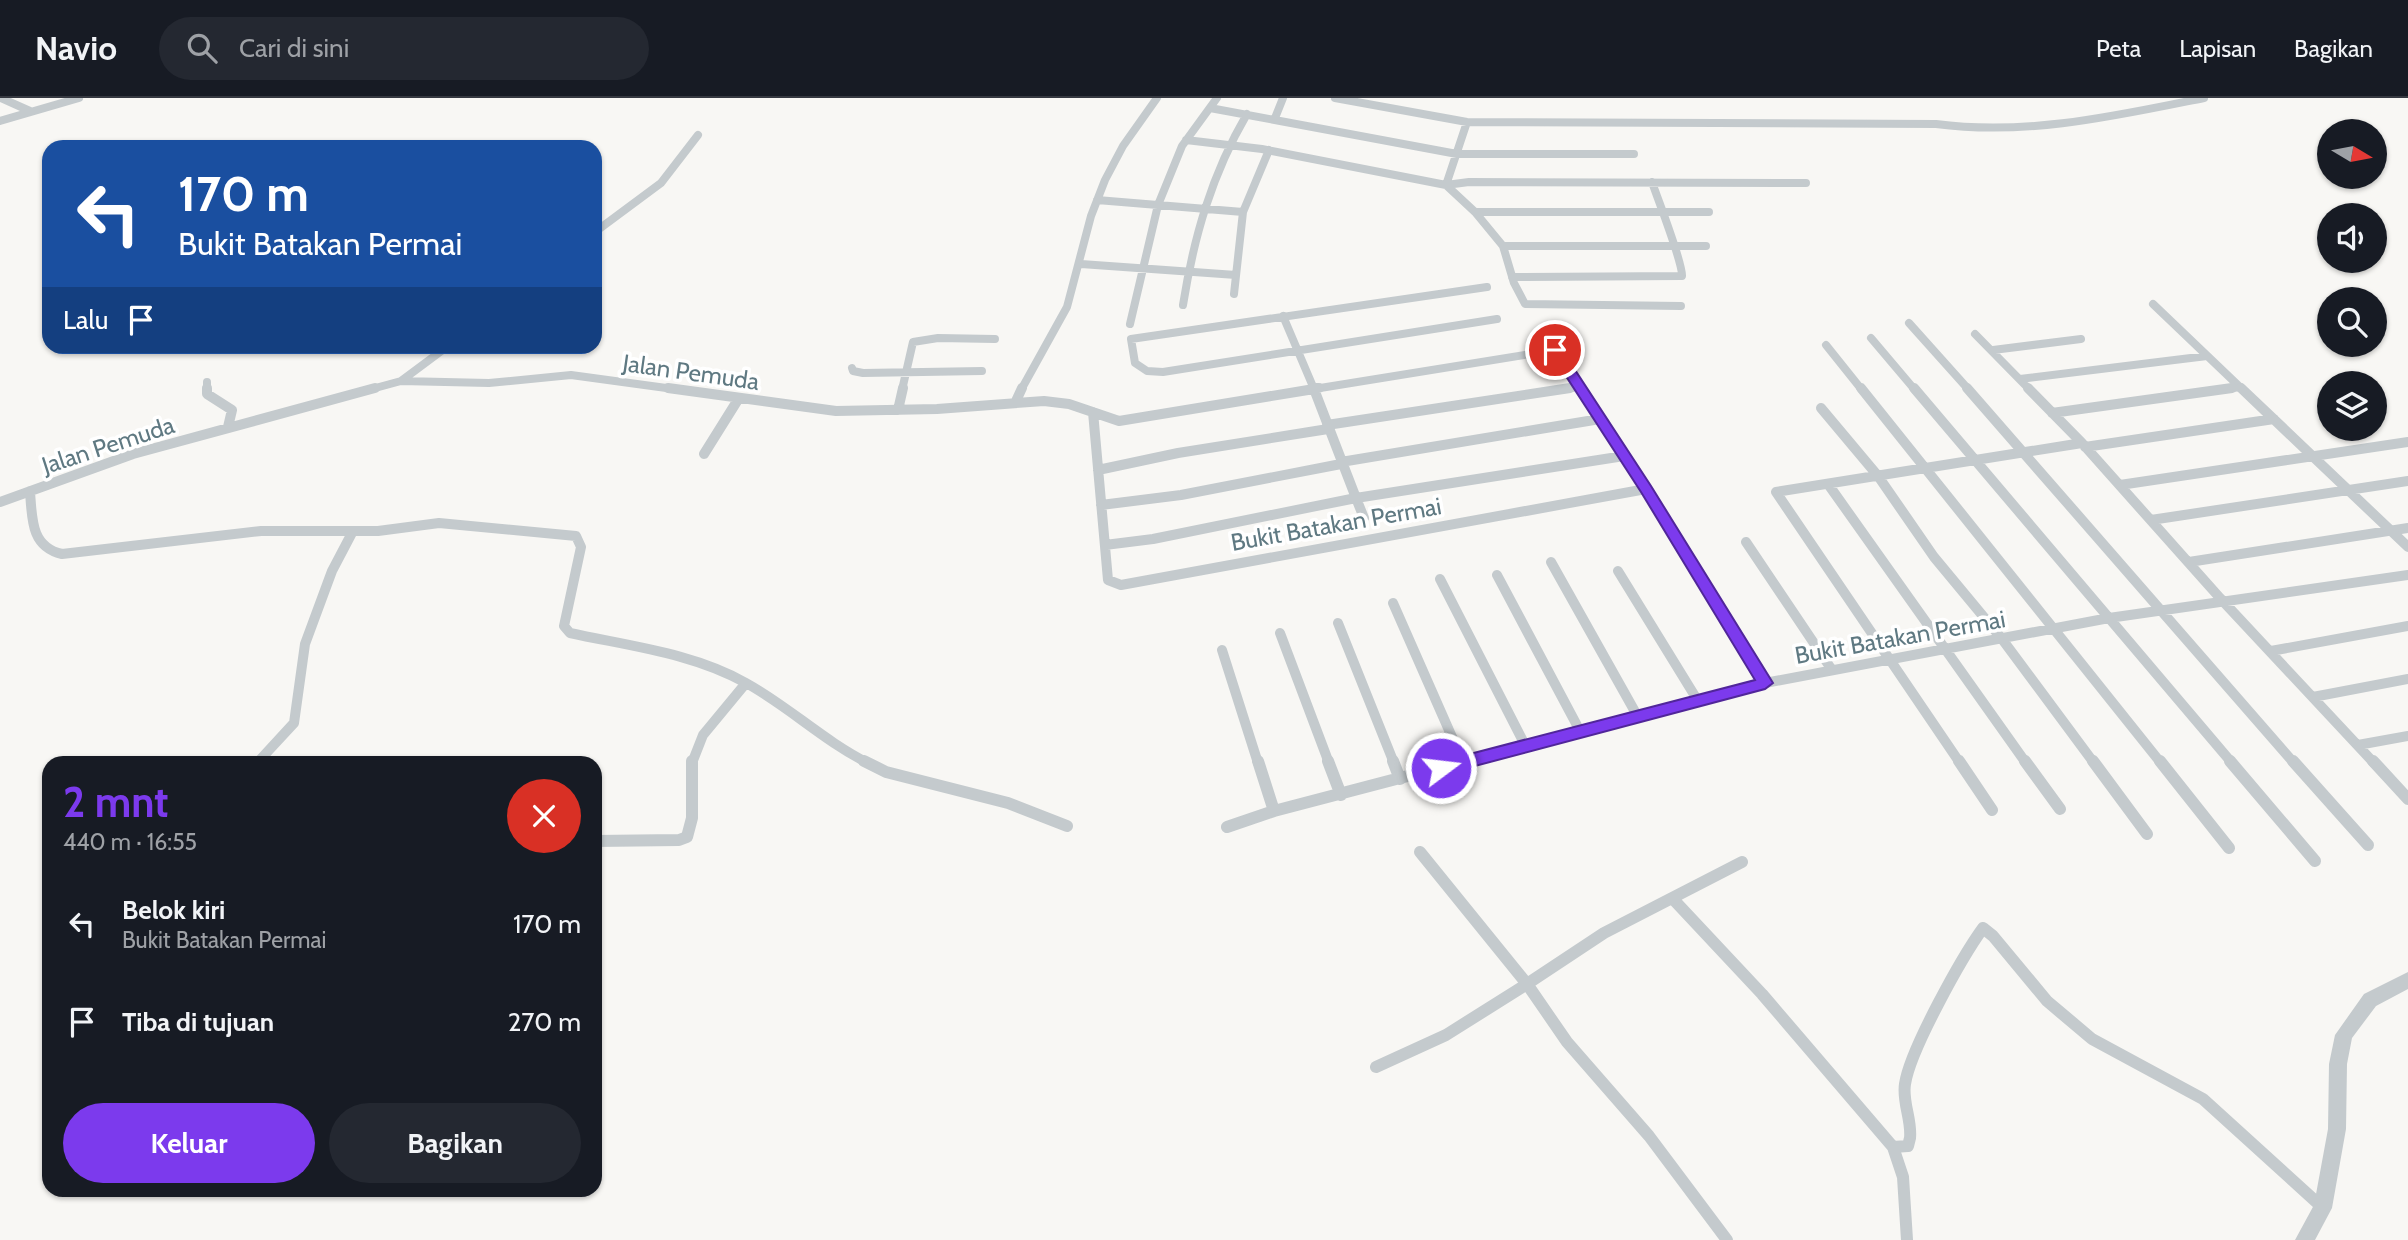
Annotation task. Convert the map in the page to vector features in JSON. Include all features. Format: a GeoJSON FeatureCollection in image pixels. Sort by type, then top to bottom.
{"type":"FeatureCollection","features":[{"type":"Feature","properties":{"kind":"street"},"geometry":{"type":"LineString","coordinates":[[1,98],[30,111]]}},
{"type":"Feature","properties":{"kind":"street"},"geometry":{"type":"LineString","coordinates":[[0,121],[79,98]]}},
{"type":"Feature","properties":{"kind":"street"},"geometry":{"type":"LineString","coordinates":[[1016,401],[1024,381],[1062,318],[1082,264],[1086,236],[1097,200],[1115,156],[1157,98]]}},
{"type":"Feature","properties":{"kind":"street"},"geometry":{"type":"LineString","coordinates":[[1130,324],[1158,205],[1186,140],[1217,98]]}},
{"type":"Feature","properties":{"kind":"street"},"geometry":{"type":"LineString","coordinates":[[1275,118],[1283,98]]}},
{"type":"Feature","properties":{"kind":"street"},"geometry":{"type":"LineString","coordinates":[[1335,98],[1467,122],[1936,124],[1994,130],[2081,121],[2204,98]]}},
{"type":"Feature","properties":{"kind":"street"},"geometry":{"type":"LineString","coordinates":[[1210,108],[1457,154],[1634,153]]}},
{"type":"Feature","properties":{"kind":"street"},"geometry":{"type":"LineString","coordinates":[[1183,305],[1202,209],[1228,144],[1247,114]]}},
{"type":"Feature","properties":{"kind":"street"},"geometry":{"type":"LineString","coordinates":[[1447,185],[1467,122]]}},
{"type":"Feature","properties":{"kind":"street"},"geometry":{"type":"LineString","coordinates":[[602,227],[661,183],[698,135]]}},
{"type":"Feature","properties":{"kind":"street"},"geometry":{"type":"LineString","coordinates":[[1186,140],[1269,150],[1447,185],[1469,182],[1806,183]]}},
{"type":"Feature","properties":{"kind":"street"},"geometry":{"type":"LineString","coordinates":[[1234,294],[1244,212],[1269,150]]}},
{"type":"Feature","properties":{"kind":"street"},"geometry":{"type":"LineString","coordinates":[[1512,277],[1678,277],[1684,272],[1652,181]]}},
{"type":"Feature","properties":{"kind":"street"},"geometry":{"type":"LineString","coordinates":[[1447,185],[1475,212],[1503,246],[1512,277],[1525,304],[1681,306]]}},
{"type":"Feature","properties":{"kind":"street"},"geometry":{"type":"LineString","coordinates":[[1097,200],[1244,212]]}},
{"type":"Feature","properties":{"kind":"street"},"geometry":{"type":"LineString","coordinates":[[1475,212],[1709,212]]}},
{"type":"Feature","properties":{"kind":"street"},"geometry":{"type":"LineString","coordinates":[[1503,246],[1706,246]]}},
{"type":"Feature","properties":{"kind":"street"},"geometry":{"type":"LineString","coordinates":[[1082,264],[1236,275]]}},
{"type":"Feature","properties":{"kind":"street"},"geometry":{"type":"LineString","coordinates":[[1487,287],[1131,339],[1135,363],[1140,368],[1163,372],[1497,318]]}},
{"type":"Feature","properties":{"kind":"street"},"geometry":{"type":"LineString","coordinates":[[2152,304],[2408,547]]}},
{"type":"Feature","properties":{"kind":"street","name":"Bukit Batakan Permai"},"geometry":{"type":"LineString","coordinates":[[1283,316],[1356,498]]}},
{"type":"Feature","properties":{"kind":"street"},"geometry":{"type":"LineString","coordinates":[[1909,323],[2368,845]]}},
{"type":"Feature","properties":{"kind":"street"},"geometry":{"type":"LineString","coordinates":[[1975,334],[2084,445],[2225,603],[2408,799]]}},
{"type":"Feature","properties":{"kind":"street"},"geometry":{"type":"LineString","coordinates":[[898,410],[913,342],[938,338],[995,339]]}},
{"type":"Feature","properties":{"kind":"street"},"geometry":{"type":"LineString","coordinates":[[1871,338],[2315,861]]}},
{"type":"Feature","properties":{"kind":"street"},"geometry":{"type":"LineString","coordinates":[[1993,350],[2081,339]]}},
{"type":"Feature","properties":{"kind":"street"},"geometry":{"type":"LineString","coordinates":[[1826,345],[2229,848]]}},
{"type":"Feature","properties":{"kind":"street","name":"Bukit Batakan Permai"},"geometry":{"type":"LineString","coordinates":[[1016,401],[1069,404],[1119,421],[1555,350],[1646,489],[1765,683],[2109,618],[2408,575]]}},
{"type":"Feature","properties":{"kind":"street"},"geometry":{"type":"LineString","coordinates":[[401,381],[437,354]]}},
{"type":"Feature","properties":{"kind":"street"},"geometry":{"type":"LineString","coordinates":[[2020,379],[2207,356]]}},
{"type":"Feature","properties":{"kind":"street"},"geometry":{"type":"LineString","coordinates":[[852,368],[853,371],[863,373],[982,371]]}},
{"type":"Feature","properties":{"kind":"street","name":"Jalan Pemuda"},"geometry":{"type":"LineString","coordinates":[[0,502],[133,454],[401,381],[489,383],[571,375],[836,411],[898,410],[1016,401]]}},
{"type":"Feature","properties":{"kind":"street"},"geometry":{"type":"LineString","coordinates":[[206,382],[207,394],[232,410],[228,427]]}},
{"type":"Feature","properties":{"kind":"street"},"geometry":{"type":"LineString","coordinates":[[1098,470],[1327,427],[1578,387]]}},
{"type":"Feature","properties":{"kind":"street"},"geometry":{"type":"LineString","coordinates":[[2052,412],[2240,387]]}},
{"type":"Feature","properties":{"kind":"street"},"geometry":{"type":"LineString","coordinates":[[704,454],[739,398]]}},
{"type":"Feature","properties":{"kind":"street"},"geometry":{"type":"LineString","coordinates":[[1822,408],[1878,476],[1934,557],[2002,639],[2147,834]]}},
{"type":"Feature","properties":{"kind":"street","name":"Bukit Batakan Permai"},"geometry":{"type":"LineString","coordinates":[[1093,412],[1108,580],[1121,585],[1646,489]]}},
{"type":"Feature","properties":{"kind":"street"},"geometry":{"type":"LineString","coordinates":[[1101,505],[1181,495],[1341,463],[1600,419]]}},
{"type":"Feature","properties":{"kind":"street"},"geometry":{"type":"LineString","coordinates":[[1992,810],[1776,492],[2026,453],[2274,419]]}},
{"type":"Feature","properties":{"kind":"street"},"geometry":{"type":"LineString","coordinates":[[2120,485],[2408,442]]}},
{"type":"Feature","properties":{"kind":"street","name":"Bukit Batakan Permai"},"geometry":{"type":"LineString","coordinates":[[1105,545],[1153,539],[1356,498],[1624,456]]}},
{"type":"Feature","properties":{"kind":"street"},"geometry":{"type":"LineString","coordinates":[[2151,520],[2408,481]]}},
{"type":"Feature","properties":{"kind":"street"},"geometry":{"type":"LineString","coordinates":[[1828,484],[1973,691],[2060,809]]}},
{"type":"Feature","properties":{"kind":"street"},"geometry":{"type":"LineString","coordinates":[[30,491],[31,507],[41,544],[48,551],[62,554],[261,531],[378,531],[449,523],[576,536],[581,547],[564,625],[570,633],[693,660],[746,683],[848,753],[886,772],[1008,803],[1067,827]]}},
{"type":"Feature","properties":{"kind":"street"},"geometry":{"type":"LineString","coordinates":[[1356,498],[1364,518]]}},
{"type":"Feature","properties":{"kind":"street"},"geometry":{"type":"LineString","coordinates":[[2189,562],[2408,528]]}},
{"type":"Feature","properties":{"kind":"street"},"geometry":{"type":"LineString","coordinates":[[263,756],[294,723],[305,644],[332,571],[353,531]]}},
{"type":"Feature","properties":{"kind":"street"},"geometry":{"type":"LineString","coordinates":[[1746,542],[1832,670]]}},
{"type":"Feature","properties":{"kind":"street"},"geometry":{"type":"LineString","coordinates":[[1551,562],[1638,717]]}},
{"type":"Feature","properties":{"kind":"street"},"geometry":{"type":"LineString","coordinates":[[1618,571],[1698,701]]}},
{"type":"Feature","properties":{"kind":"street"},"geometry":{"type":"LineString","coordinates":[[1497,575],[1580,731]]}},
{"type":"Feature","properties":{"kind":"street"},"geometry":{"type":"LineString","coordinates":[[1440,579],[1525,745]]}},
{"type":"Feature","properties":{"kind":"street"},"geometry":{"type":"LineString","coordinates":[[1393,603],[1463,762]]}},
{"type":"Feature","properties":{"kind":"street"},"geometry":{"type":"LineString","coordinates":[[1338,623],[1400,779]]}},
{"type":"Feature","properties":{"kind":"street"},"geometry":{"type":"LineString","coordinates":[[2271,652],[2408,626]]}},
{"type":"Feature","properties":{"kind":"street"},"geometry":{"type":"LineString","coordinates":[[1280,633],[1341,795]]}},
{"type":"Feature","properties":{"kind":"street"},"geometry":{"type":"LineString","coordinates":[[1222,650],[1274,811]]}},
{"type":"Feature","properties":{"kind":"street"},"geometry":{"type":"LineString","coordinates":[[2313,697],[2408,679]]}},
{"type":"Feature","properties":{"kind":"street"},"geometry":{"type":"LineString","coordinates":[[602,841],[679,839],[687,836],[694,755],[705,736],[746,683]]}},
{"type":"Feature","properties":{"kind":"street"},"geometry":{"type":"LineString","coordinates":[[1227,827],[1274,811],[1765,683]]}},
{"type":"Feature","properties":{"kind":"street"},"geometry":{"type":"LineString","coordinates":[[2358,745],[2408,736]]}},
{"type":"Feature","properties":{"kind":"street"},"geometry":{"type":"LineString","coordinates":[[1420,852],[1527,984],[1567,1042],[1649,1136],[1727,1240]]}},
{"type":"Feature","properties":{"kind":"street"},"geometry":{"type":"LineString","coordinates":[[1376,1067],[1446,1035],[1604,934],[1742,862]]}},
{"type":"Feature","properties":{"kind":"street"},"geometry":{"type":"LineString","coordinates":[[1673,899],[1762,994],[1893,1147],[1903,1177],[1907,1240]]}},
{"type":"Feature","properties":{"kind":"street"},"geometry":{"type":"LineString","coordinates":[[1893,1147],[1908,1146],[1913,1135],[1906,1105],[1905,1082],[1966,956],[1983,928],[1993,936],[2047,1001],[2092,1039],[2203,1099],[2323,1208]]}},
{"type":"Feature","properties":{"kind":"street"},"geometry":{"type":"LineString","coordinates":[[2304,1240],[2323,1208],[2337,1129],[2338,1064],[2344,1035],[2370,1000],[2408,981]]}},
{"type":"Feature","properties":{"kind":"route"},"geometry":{"type":"LineString","coordinates":[[1441,768],[1765,683],[1646,489],[1555,350]]}}]}
